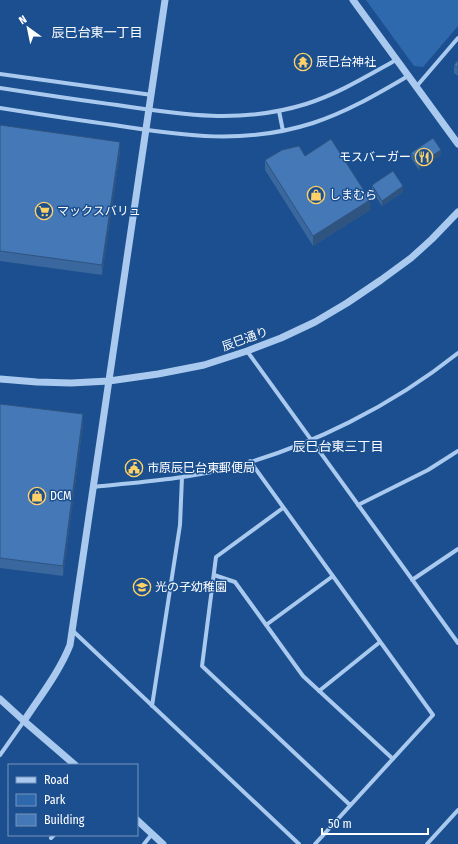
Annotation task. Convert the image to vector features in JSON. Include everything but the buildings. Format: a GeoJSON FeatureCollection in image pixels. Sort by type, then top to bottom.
{"type":"FeatureCollection","features":[{"type":"Feature","properties":{"kind":"street"},"geometry":{"type":"LineString","coordinates":[[0,755],[66,656],[70,646],[147,130],[163,0]]}},
{"type":"Feature","properties":{"kind":"street"},"geometry":{"type":"LineString","coordinates":[[353,0],[458,144]]}},
{"type":"Feature","properties":{"kind":"street"},"geometry":{"type":"LineString","coordinates":[[416,87],[458,38]]}},
{"type":"Feature","properties":{"kind":"street"},"geometry":{"type":"LineString","coordinates":[[0,88],[196,116],[249,116],[279,111],[306,104],[333,94],[396,60]]}},
{"type":"Feature","properties":{"kind":"street"},"geometry":{"type":"LineString","coordinates":[[0,74],[152,95]]}},
{"type":"Feature","properties":{"kind":"street"},"geometry":{"type":"LineString","coordinates":[[0,108],[195,136],[251,136],[283,131],[340,113],[408,76]]}},
{"type":"Feature","properties":{"kind":"street"},"geometry":{"type":"LineString","coordinates":[[279,111],[283,131]]}},
{"type":"Feature","properties":{"kind":"street","name":"辰巳通り"},"geometry":{"type":"LineString","coordinates":[[0,379],[71,383],[110,381],[204,365],[247,351],[281,338],[315,322],[382,280],[411,258],[458,212]]}},
{"type":"Feature","properties":{"kind":"street"},"geometry":{"type":"LineString","coordinates":[[247,351],[458,643]]}},
{"type":"Feature","properties":{"kind":"street"},"geometry":{"type":"LineString","coordinates":[[94,487],[182,477],[229,468],[265,457],[311,440],[352,421],[387,402],[422,380],[458,353]]}},
{"type":"Feature","properties":{"kind":"street"},"geometry":{"type":"LineString","coordinates":[[358,505],[428,470],[458,451]]}},
{"type":"Feature","properties":{"kind":"street"},"geometry":{"type":"LineString","coordinates":[[250,461],[433,715],[315,844]]}},
{"type":"Feature","properties":{"kind":"street"},"geometry":{"type":"LineString","coordinates":[[152,706],[180,525],[182,477]]}},
{"type":"Feature","properties":{"kind":"street"},"geometry":{"type":"LineString","coordinates":[[283,508],[216,557],[202,666],[350,805]]}},
{"type":"Feature","properties":{"kind":"street"},"geometry":{"type":"LineString","coordinates":[[412,580],[458,549]]}},
{"type":"Feature","properties":{"kind":"street"},"geometry":{"type":"LineString","coordinates":[[214,574],[235,582],[303,676],[393,759]]}},
{"type":"Feature","properties":{"kind":"street"},"geometry":{"type":"LineString","coordinates":[[266,625],[333,576]]}},
{"type":"Feature","properties":{"kind":"street"},"geometry":{"type":"LineString","coordinates":[[73,631],[299,844]]}},
{"type":"Feature","properties":{"kind":"street"},"geometry":{"type":"LineString","coordinates":[[319,691],[380,642]]}},
{"type":"Feature","properties":{"kind":"street"},"geometry":{"type":"LineString","coordinates":[[0,699],[75,764]]}},
{"type":"Feature","properties":{"kind":"street"},"geometry":{"type":"LineString","coordinates":[[427,844],[458,810]]}},
{"type":"Feature","properties":{"kind":"street"},"geometry":{"type":"LineString","coordinates":[[138,821],[163,844]]}},
{"type":"Feature","properties":{"kind":"street"},"geometry":{"type":"LineString","coordinates":[[144,844],[152,834]]}},
{"type":"Feature","properties":{"kind":"street"},"geometry":{"type":"LineString","coordinates":[[431,840],[436,844]]}},
{"type":"Feature","properties":{"kind":"green space"},"geometry":{"type":"Polygon","coordinates":[[[366,0],[458,0],[458,26],[423,67],[414,66],[366,0]]]}},
{"type":"Feature","properties":{"kind":"place","name":"辰巳台神社"},"geometry":{"type":"Point","coordinates":[303,62]}},
{"type":"Feature","properties":{"kind":"place","name":"モスバーガー"},"geometry":{"type":"Point","coordinates":[424,157]}},
{"type":"Feature","properties":{"kind":"place","name":"しまむら"},"geometry":{"type":"Point","coordinates":[316,195]}},
{"type":"Feature","properties":{"kind":"place","name":"マックスバリュ"},"geometry":{"type":"Point","coordinates":[44,211]}},
{"type":"Feature","properties":{"kind":"place","name":"市原辰巳台東郵便局"},"geometry":{"type":"Point","coordinates":[134,468]}},
{"type":"Feature","properties":{"kind":"place","name":"DCM"},"geometry":{"type":"Point","coordinates":[37,496]}},
{"type":"Feature","properties":{"kind":"place","name":"光の子幼稚園"},"geometry":{"type":"Point","coordinates":[142,587]}},
{"type":"Feature","properties":{"kind":"district","name":"辰巳台東一丁目"},"geometry":{"type":"Point","coordinates":[97,32]}},
{"type":"Feature","properties":{"kind":"district","name":"辰巳台東三丁目"},"geometry":{"type":"Point","coordinates":[338,446]}}]}
